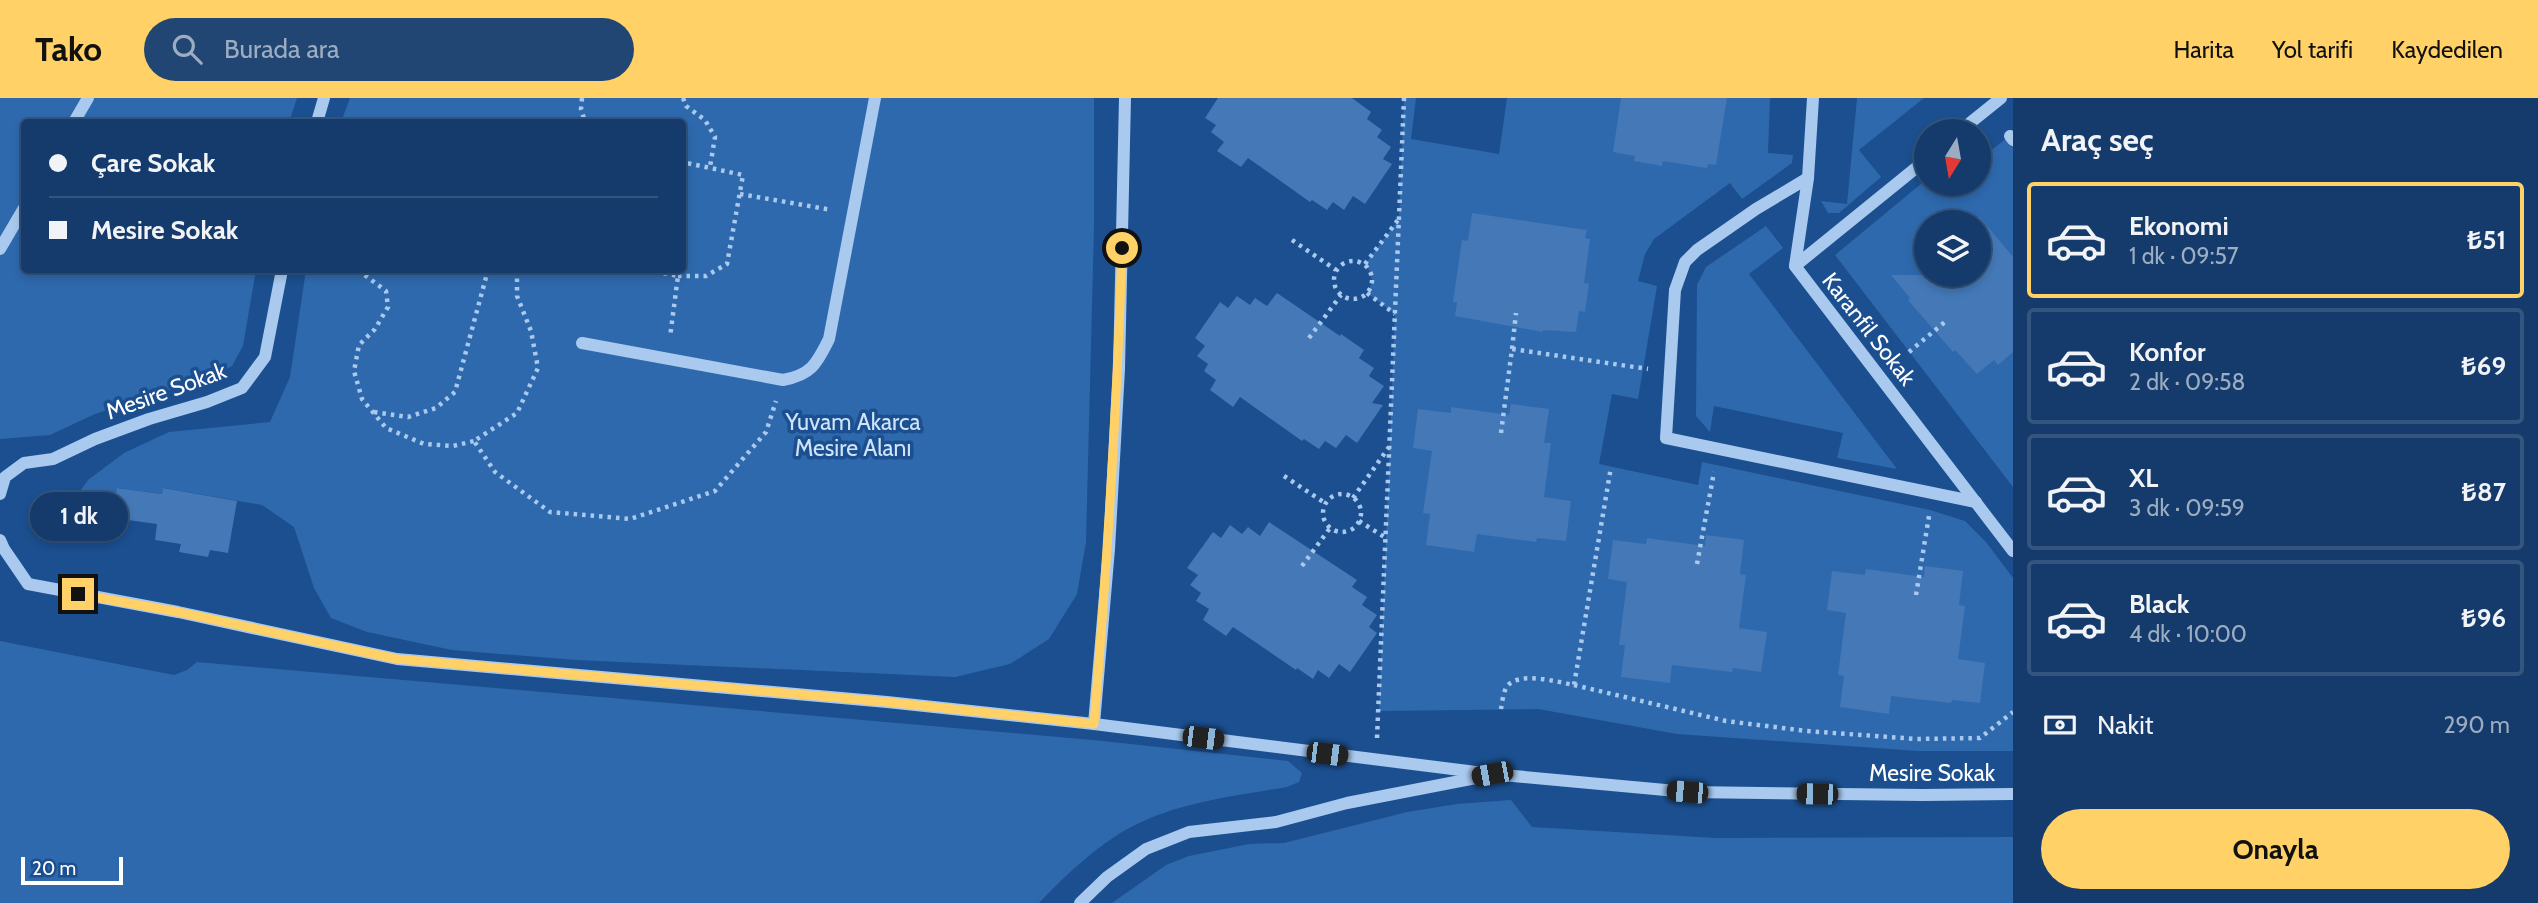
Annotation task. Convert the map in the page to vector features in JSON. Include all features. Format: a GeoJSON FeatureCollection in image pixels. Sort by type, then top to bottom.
{"type":"FeatureCollection","features":[{"type":"Feature","properties":{"kind":"street"},"geometry":{"type":"LineString","coordinates":[[76,119],[88,98]]}},
{"type":"Feature","properties":{"kind":"street"},"geometry":{"type":"LineString","coordinates":[[318,119],[324,98]]}},
{"type":"Feature","properties":{"kind":"street"},"geometry":{"type":"LineString","coordinates":[[582,343],[783,380],[794,378],[815,367],[829,339],[875,98]]}},
{"type":"Feature","properties":{"kind":"street"},"geometry":{"type":"LineString","coordinates":[[1094,724],[1109,549],[1119,369],[1125,98]]}},
{"type":"Feature","properties":{"kind":"street","name":"Karanfil Sokak"},"geometry":{"type":"LineString","coordinates":[[1813,98],[1808,178],[1795,266],[2013,551]]}},
{"type":"Feature","properties":{"kind":"street"},"geometry":{"type":"LineString","coordinates":[[1976,119],[2001,98]]}},
{"type":"Feature","properties":{"kind":"street"},"geometry":{"type":"LineString","coordinates":[[1795,266],[1914,170]]}},
{"type":"Feature","properties":{"kind":"street"},"geometry":{"type":"LineString","coordinates":[[1808,178],[1756,209],[1697,250],[1685,262],[1675,290],[1666,438],[1976,502]]}},
{"type":"Feature","properties":{"kind":"street"},"geometry":{"type":"LineString","coordinates":[[0,249],[21,213]]}},
{"type":"Feature","properties":{"kind":"street","name":"Mesire Sokak"},"geometry":{"type":"LineString","coordinates":[[0,494],[5,477],[24,463],[53,459],[95,439],[242,388],[265,357],[281,273]]}},
{"type":"Feature","properties":{"kind":"street","name":"Mesire Sokak"},"geometry":{"type":"LineString","coordinates":[[0,540],[27,584],[178,612],[397,659],[887,702],[1094,724],[1492,774],[1687,792],[2013,794]]}},
{"type":"Feature","properties":{"kind":"street"},"geometry":{"type":"LineString","coordinates":[[1080,903],[1107,877],[1146,849],[1189,832],[1276,822],[1347,803],[1492,774]]}},
{"type":"Feature","properties":{"kind":"path"},"geometry":{"type":"LineString","coordinates":[[582,98],[584,119]]}},
{"type":"Feature","properties":{"kind":"path"},"geometry":{"type":"LineString","coordinates":[[683,98],[686,106],[705,120],[715,137],[710,167]]}},
{"type":"Feature","properties":{"kind":"path"},"geometry":{"type":"LineString","coordinates":[[1376,760],[1404,98]]}},
{"type":"Feature","properties":{"kind":"path"},"geometry":{"type":"LineString","coordinates":[[662,273],[706,276],[727,264],[743,175],[686,163]]}},
{"type":"Feature","properties":{"kind":"path"},"geometry":{"type":"LineString","coordinates":[[740,194],[853,214]]}},
{"type":"Feature","properties":{"kind":"path"},"geometry":{"type":"LineString","coordinates":[[1365,264],[1399,219]]}},
{"type":"Feature","properties":{"kind":"path"},"geometry":{"type":"LineString","coordinates":[[1292,240],[1336,270]]}},
{"type":"Feature","properties":{"kind":"path"},"geometry":{"type":"LineString","coordinates":[[1352,260],[1365,264],[1372,275],[1371,288],[1356,299],[1341,295],[1334,282],[1336,270],[1340,265],[1352,260]]}},
{"type":"Feature","properties":{"kind":"path"},"geometry":{"type":"LineString","coordinates":[[362,273],[386,291],[388,307],[375,329],[359,345],[354,371],[362,399],[386,428],[424,444],[453,446],[474,441],[517,413],[538,368],[531,331],[517,296],[517,273]]}},
{"type":"Feature","properties":{"kind":"path"},"geometry":{"type":"LineString","coordinates":[[374,412],[408,417],[436,408],[455,393],[487,273]]}},
{"type":"Feature","properties":{"kind":"path"},"geometry":{"type":"LineString","coordinates":[[667,359],[678,276]]}},
{"type":"Feature","properties":{"kind":"path"},"geometry":{"type":"LineString","coordinates":[[1367,293],[1395,314]]}},
{"type":"Feature","properties":{"kind":"path"},"geometry":{"type":"LineString","coordinates":[[1309,338],[1341,295]]}},
{"type":"Feature","properties":{"kind":"path"},"geometry":{"type":"LineString","coordinates":[[1502,433],[1516,313]]}},
{"type":"Feature","properties":{"kind":"path"},"geometry":{"type":"LineString","coordinates":[[1909,352],[1946,321]]}},
{"type":"Feature","properties":{"kind":"path"},"geometry":{"type":"LineString","coordinates":[[1512,349],[1670,373]]}},
{"type":"Feature","properties":{"kind":"path"},"geometry":{"type":"LineString","coordinates":[[474,441],[495,472],[550,512],[630,519],[715,491],[766,432],[783,380]]}},
{"type":"Feature","properties":{"kind":"path"},"geometry":{"type":"LineString","coordinates":[[1353,498],[1390,446]]}},
{"type":"Feature","properties":{"kind":"path"},"geometry":{"type":"LineString","coordinates":[[1697,564],[1715,466]]}},
{"type":"Feature","properties":{"kind":"path"},"geometry":{"type":"LineString","coordinates":[[1574,685],[1611,467]]}},
{"type":"Feature","properties":{"kind":"path"},"geometry":{"type":"LineString","coordinates":[[1284,476],[1325,503]]}},
{"type":"Feature","properties":{"kind":"path"},"geometry":{"type":"LineString","coordinates":[[1335,495],[1348,495],[1353,498],[1360,509],[1359,521],[1351,530],[1345,532],[1330,528],[1322,516],[1325,503],[1335,495]]}},
{"type":"Feature","properties":{"kind":"path"},"geometry":{"type":"LineString","coordinates":[[1916,595],[1930,510]]}},
{"type":"Feature","properties":{"kind":"path"},"geometry":{"type":"LineString","coordinates":[[1359,521],[1386,538]]}},
{"type":"Feature","properties":{"kind":"path"},"geometry":{"type":"LineString","coordinates":[[1301,566],[1330,528]]}},
{"type":"Feature","properties":{"kind":"path"},"geometry":{"type":"LineString","coordinates":[[1501,709],[1505,689],[1511,681],[1524,678],[1574,685],[1727,721],[1807,731],[1916,739],[1980,738],[2013,712]]}},
{"type":"Feature","properties":{"kind":"green space"},"geometry":{"type":"Polygon","coordinates":[[[0,98],[297,98],[290,119],[21,119],[21,273],[255,273],[243,346],[232,366],[216,375],[95,414],[50,435],[0,439],[0,98]]]}},
{"type":"Feature","properties":{"kind":"green space","name":"Yuvam Akarca Mesire Alanı"},"geometry":{"type":"Polygon","coordinates":[[[350,98],[1094,98],[1094,227],[1086,542],[1077,594],[1049,639],[1010,664],[955,677],[576,660],[452,650],[367,632],[331,618],[314,588],[294,527],[262,505],[164,488],[162,494],[118,488],[113,518],[93,535],[75,538],[62,530],[64,513],[88,480],[124,453],[169,432],[270,422],[290,377],[306,273],[686,273],[686,119],[342,119],[350,98]]]}},
{"type":"Feature","properties":{"kind":"green space"},"geometry":{"type":"Polygon","coordinates":[[[1404,98],[1416,98],[1411,139],[1499,154],[1507,98],[1770,98],[1768,153],[1793,155],[1792,163],[1742,199],[1730,183],[1654,239],[1645,254],[1638,281],[1657,286],[1638,399],[1612,394],[1599,464],[1698,485],[1702,462],[1930,510],[1965,521],[1986,542],[2013,578],[2013,751],[1918,751],[1677,734],[1538,709],[1379,711],[1395,314],[1367,293],[1372,278],[1365,264],[1399,219],[1404,98]]]}},
{"type":"Feature","properties":{"kind":"green space"},"geometry":{"type":"Polygon","coordinates":[[[1857,98],[1924,98],[1859,150],[1881,177],[1839,213],[1828,213],[1821,201],[1847,204],[1857,98]]]}},
{"type":"Feature","properties":{"kind":"green space"},"geometry":{"type":"Polygon","coordinates":[[[2013,133],[2013,487],[1835,255],[1914,190],[1914,196],[1992,196],[1992,150],[2013,133]]]}},
{"type":"Feature","properties":{"kind":"green space"},"geometry":{"type":"Polygon","coordinates":[[[1766,226],[1783,248],[1749,274],[1897,469],[1837,458],[1843,433],[1714,406],[1710,432],[1696,416],[1697,285],[1706,267],[1766,226]]]}},
{"type":"Feature","properties":{"kind":"green space"},"geometry":{"type":"Polygon","coordinates":[[[0,641],[174,675],[197,662],[1093,740],[1288,761],[1302,773],[1299,782],[1287,787],[1227,797],[1149,818],[1118,834],[1094,852],[1039,903],[0,903],[0,641]]]}},
{"type":"Feature","properties":{"kind":"green space"},"geometry":{"type":"Polygon","coordinates":[[[1511,800],[1532,827],[1716,838],[2013,837],[2013,903],[1112,903],[1166,865],[1189,856],[1249,844],[1284,843],[1407,812],[1457,804],[1511,800]]]}},
{"type":"Feature","properties":{"kind":"building"},"geometry":{"type":"Polygon","coordinates":[[[1218,98],[1352,98],[1371,112],[1367,119],[1382,130],[1377,137],[1391,147],[1383,159],[1392,164],[1365,204],[1353,196],[1344,210],[1333,202],[1327,210],[1312,200],[1310,202],[1248,158],[1241,167],[1217,151],[1224,142],[1211,132],[1216,125],[1205,118],[1218,98]]]}},
{"type":"Feature","properties":{"kind":"building"},"geometry":{"type":"Polygon","coordinates":[[[1621,98],[1727,98],[1716,165],[1708,164],[1707,168],[1663,161],[1662,166],[1634,161],[1635,156],[1613,152],[1621,98]]]}},
{"type":"Feature","properties":{"kind":"building"},"geometry":{"type":"Polygon","coordinates":[[[1472,213],[1587,230],[1585,238],[1590,239],[1584,283],[1589,284],[1585,312],[1579,311],[1576,332],[1543,332],[1455,316],[1457,302],[1453,302],[1462,240],[1468,241],[1472,213]]]}},
{"type":"Feature","properties":{"kind":"building"},"geometry":{"type":"Polygon","coordinates":[[[1991,230],[2013,257],[2013,352],[1998,365],[1994,360],[1977,374],[1955,350],[1953,352],[1908,300],[1910,298],[1891,275],[1914,275],[1914,287],[1991,287],[1991,230]]]}},
{"type":"Feature","properties":{"kind":"building"},"geometry":{"type":"Polygon","coordinates":[[[1277,293],[1364,350],[1359,358],[1374,368],[1369,376],[1384,386],[1372,403],[1383,405],[1357,443],[1346,435],[1336,448],[1325,441],[1319,449],[1304,439],[1302,441],[1240,397],[1233,407],[1210,390],[1216,380],[1204,371],[1208,364],[1197,356],[1205,346],[1195,338],[1220,302],[1228,308],[1237,296],[1250,305],[1255,298],[1267,306],[1277,293]]]}},
{"type":"Feature","properties":{"kind":"building"},"geometry":{"type":"Polygon","coordinates":[[[1511,404],[1549,409],[1544,443],[1551,443],[1544,497],[1571,501],[1566,541],[1537,538],[1536,542],[1477,534],[1474,552],[1426,545],[1430,514],[1423,513],[1432,451],[1413,448],[1418,409],[1451,413],[1451,407],[1509,415],[1511,404]]]}},
{"type":"Feature","properties":{"kind":"building"},"geometry":{"type":"Polygon","coordinates":[[[117,488],[162,494],[163,488],[237,501],[228,553],[210,550],[208,557],[179,552],[181,544],[155,540],[157,524],[113,518],[117,488]]]}},
{"type":"Feature","properties":{"kind":"building"},"geometry":{"type":"Polygon","coordinates":[[[1269,522],[1357,580],[1352,587],[1367,597],[1362,605],[1377,615],[1369,627],[1377,633],[1350,672],[1339,664],[1329,678],[1318,670],[1313,679],[1233,627],[1226,636],[1203,620],[1209,609],[1196,601],[1201,593],[1190,585],[1198,575],[1187,568],[1213,532],[1221,538],[1230,525],[1242,534],[1248,527],[1260,536],[1269,522]]]}},
{"type":"Feature","properties":{"kind":"building"},"geometry":{"type":"Polygon","coordinates":[[[1706,535],[1744,540],[1740,574],[1746,575],[1739,628],[1767,632],[1761,672],[1733,668],[1732,672],[1672,665],[1670,683],[1621,677],[1625,645],[1619,645],[1627,582],[1608,579],[1613,540],[1646,544],[1647,538],[1705,546],[1706,535]]]}},
{"type":"Feature","properties":{"kind":"building"},"geometry":{"type":"Polygon","coordinates":[[[1925,566],[1963,571],[1959,605],[1965,606],[1958,659],[1985,663],[1980,703],[1952,700],[1951,703],[1891,696],[1889,714],[1840,707],[1844,676],[1838,675],[1846,613],[1827,610],[1832,571],[1865,575],[1866,569],[1924,577],[1925,566]]]}},
{"type":"Feature","properties":{"kind":"route"},"geometry":{"type":"LineString","coordinates":[[78,594],[178,612],[397,659],[887,702],[1094,724],[1109,549],[1119,369],[1122,248]]}}]}
